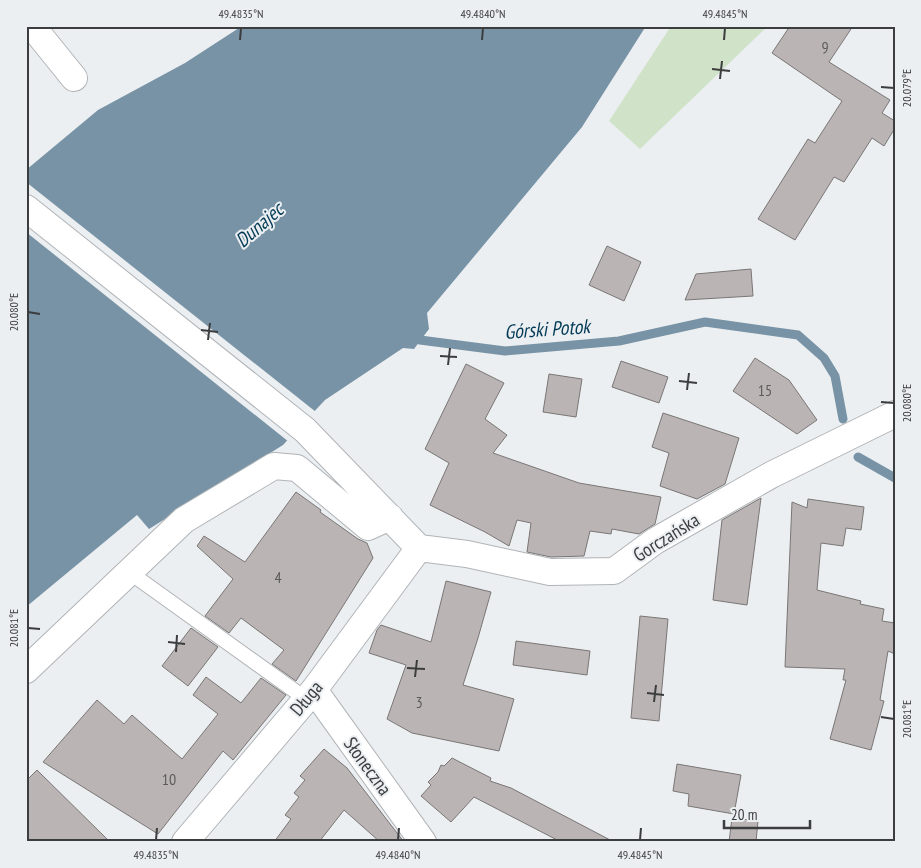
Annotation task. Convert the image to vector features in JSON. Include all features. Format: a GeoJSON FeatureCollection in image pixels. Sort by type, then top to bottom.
{"type":"FeatureCollection","features":[{"type":"Feature","properties":{"kind":"street"},"geometry":{"type":"LineString","coordinates":[[32,26],[74,78]]}},
{"type":"Feature","properties":{"kind":"street"},"geometry":{"type":"LineString","coordinates":[[26,208],[304,430],[419,548]]}},
{"type":"Feature","properties":{"kind":"street","name":"Gorczańska"},"geometry":{"type":"LineString","coordinates":[[419,548],[467,554],[550,572],[614,571],[655,541],[771,475],[895,414]]}},
{"type":"Feature","properties":{"kind":"street"},"geometry":{"type":"LineString","coordinates":[[26,670],[184,520],[274,466],[297,468],[368,527],[390,517]]}},
{"type":"Feature","properties":{"kind":"street","name":"Długa"},"geometry":{"type":"LineString","coordinates":[[184,842],[310,694],[419,548]]}},
{"type":"Feature","properties":{"kind":"street","name":"Słoneczna"},"geometry":{"type":"LineString","coordinates":[[310,694],[423,842]]}},
{"type":"Feature","properties":{"kind":"lane"},"geometry":{"type":"LineString","coordinates":[[129,572],[310,694]]}},
{"type":"Feature","properties":{"kind":"green space"},"geometry":{"type":"Polygon","coordinates":[[[671,26],[768,26],[640,149],[609,121],[671,26]]]}},
{"type":"Feature","properties":{"kind":"water","name":"Dunajec"},"geometry":{"type":"Polygon","coordinates":[[[242,26],[646,26],[582,127],[427,313],[429,329],[414,349],[403,348],[325,400],[283,445],[149,529],[137,515],[26,607],[26,170],[98,110],[185,63],[242,26]]]}},
{"type":"Feature","properties":{"kind":"pier"},"geometry":{"type":"Polygon","coordinates":[[[26,182],[316,412],[289,442],[26,232],[26,182]]]}},
{"type":"Feature","properties":{"kind":"building"},"geometry":{"type":"Polygon","coordinates":[[[790,26],[853,26],[829,62],[890,100],[882,113],[895,121],[895,128],[884,146],[872,138],[844,182],[834,177],[795,240],[758,219],[808,139],[815,143],[842,101],[772,53],[790,26]]]}},
{"type":"Feature","properties":{"kind":"building"},"geometry":{"type":"Polygon","coordinates":[[[607,246],[641,262],[624,301],[589,285],[607,246]]]}},
{"type":"Feature","properties":{"kind":"building"},"geometry":{"type":"Polygon","coordinates":[[[751,269],[753,296],[685,300],[696,274],[751,269]]]}},
{"type":"Feature","properties":{"kind":"building"},"geometry":{"type":"Polygon","coordinates":[[[755,358],[789,380],[817,420],[797,434],[733,391],[755,358]]]}},
{"type":"Feature","properties":{"kind":"building"},"geometry":{"type":"Polygon","coordinates":[[[621,361],[668,377],[659,403],[612,387],[621,361]]]}},
{"type":"Feature","properties":{"kind":"building"},"geometry":{"type":"Polygon","coordinates":[[[466,364],[504,383],[485,419],[507,435],[493,453],[579,483],[661,497],[655,524],[639,534],[612,529],[611,534],[590,531],[584,556],[551,557],[527,552],[531,523],[517,520],[509,546],[430,505],[449,463],[425,449],[466,364]]]}},
{"type":"Feature","properties":{"kind":"building"},"geometry":{"type":"Polygon","coordinates":[[[549,374],[582,379],[576,417],[543,412],[549,374]]]}},
{"type":"Feature","properties":{"kind":"building"},"geometry":{"type":"Polygon","coordinates":[[[663,413],[739,438],[725,484],[697,499],[660,486],[669,453],[652,447],[663,413]]]}},
{"type":"Feature","properties":{"kind":"building"},"geometry":{"type":"Polygon","coordinates":[[[296,492],[321,510],[320,512],[358,539],[367,543],[373,558],[296,681],[272,664],[284,650],[241,618],[229,633],[205,616],[233,579],[197,546],[204,536],[245,562],[296,492]]]}},
{"type":"Feature","properties":{"kind":"building"},"geometry":{"type":"Polygon","coordinates":[[[761,498],[747,605],[713,600],[722,520],[761,498]]]}},
{"type":"Feature","properties":{"kind":"building"},"geometry":{"type":"Polygon","coordinates":[[[808,499],[864,507],[861,530],[846,528],[843,546],[821,543],[817,590],[861,601],[860,604],[884,609],[882,621],[895,623],[895,654],[888,651],[880,700],[884,701],[871,750],[830,739],[846,680],[843,680],[845,669],[785,667],[792,502],[807,508],[808,499]]]}},
{"type":"Feature","properties":{"kind":"building"},"geometry":{"type":"Polygon","coordinates":[[[446,581],[491,592],[463,685],[514,699],[499,751],[412,733],[387,719],[406,665],[369,653],[377,630],[381,625],[431,642],[446,581]]]}},
{"type":"Feature","properties":{"kind":"building"},"geometry":{"type":"Polygon","coordinates":[[[640,616],[668,619],[659,721],[631,718],[640,616]]]}},
{"type":"Feature","properties":{"kind":"building"},"geometry":{"type":"Polygon","coordinates":[[[191,628],[218,647],[188,686],[162,666],[191,628]]]}},
{"type":"Feature","properties":{"kind":"building"},"geometry":{"type":"Polygon","coordinates":[[[516,641],[590,651],[587,675],[513,665],[516,641]]]}},
{"type":"Feature","properties":{"kind":"building"},"geometry":{"type":"Polygon","coordinates":[[[206,677],[241,703],[261,678],[286,695],[233,760],[223,751],[158,834],[43,762],[97,700],[124,724],[132,715],[182,759],[218,714],[193,695],[206,677]]]}},
{"type":"Feature","properties":{"kind":"building"},"geometry":{"type":"Polygon","coordinates":[[[324,749],[347,768],[404,842],[380,842],[344,810],[319,842],[274,842],[291,819],[285,815],[299,797],[294,793],[305,780],[300,776],[324,749]]]}},
{"type":"Feature","properties":{"kind":"building"},"geometry":{"type":"Polygon","coordinates":[[[452,758],[491,778],[490,781],[511,788],[614,842],[561,842],[474,797],[451,822],[421,796],[431,785],[428,782],[438,772],[441,765],[444,766],[452,758]]]}},
{"type":"Feature","properties":{"kind":"building"},"geometry":{"type":"Polygon","coordinates":[[[677,764],[741,775],[734,814],[688,806],[689,794],[673,791],[677,764]]]}},
{"type":"Feature","properties":{"kind":"building"},"geometry":{"type":"Polygon","coordinates":[[[37,770],[110,842],[26,842],[26,781],[37,770]]]}},
{"type":"Feature","properties":{"kind":"building"},"geometry":{"type":"Polygon","coordinates":[[[732,818],[758,821],[756,842],[729,842],[732,818]]]}},
{"type":"Feature","properties":{"kind":"waterway","name":"Górski Potok"},"geometry":{"type":"LineString","coordinates":[[410,336],[420,340],[505,351],[619,341],[705,322],[798,335],[824,358],[835,376],[843,419]]}},
{"type":"Feature","properties":{"kind":"waterway","name":"Górski Potok"},"geometry":{"type":"LineString","coordinates":[[858,457],[895,478]]}}]}
